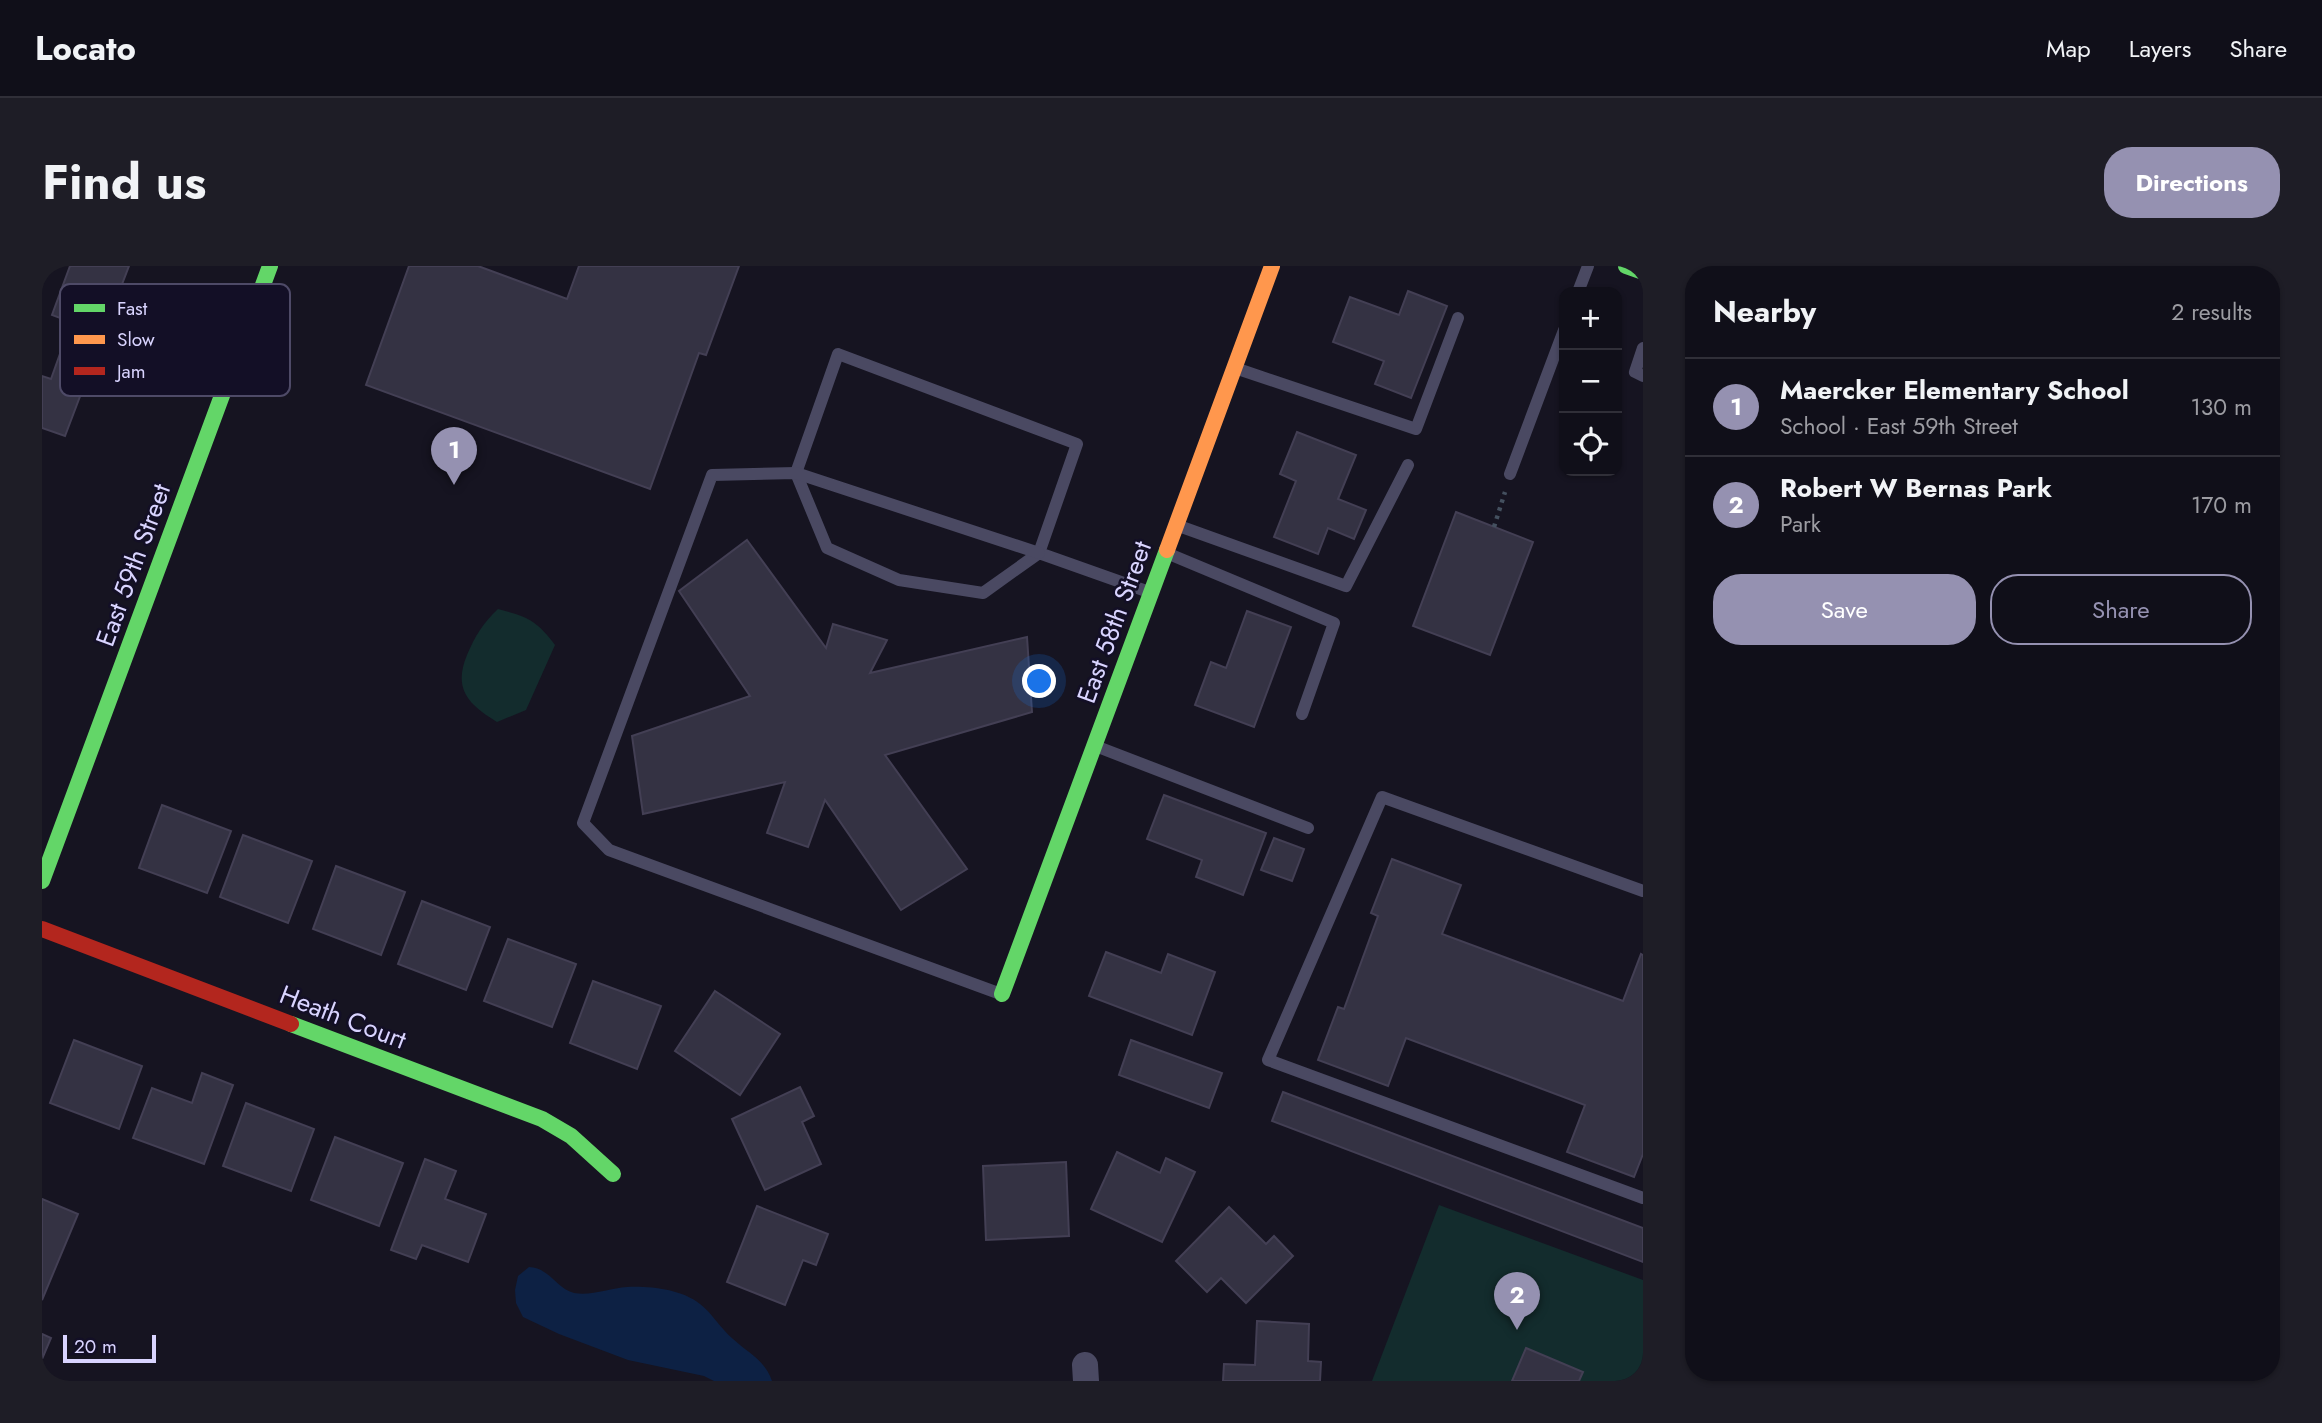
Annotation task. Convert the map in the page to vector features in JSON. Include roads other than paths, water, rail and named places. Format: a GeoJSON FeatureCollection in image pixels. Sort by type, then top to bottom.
{"type":"FeatureCollection","features":[{"type":"Feature","properties":{"kind":"street","name":"East 59th Street"},"geometry":{"type":"LineString","coordinates":[[263,284],[270,266]]}},
{"type":"Feature","properties":{"kind":"street","name":"East 58th Street"},"geometry":{"type":"LineString","coordinates":[[1002,994],[1272,266]]}},
{"type":"Feature","properties":{"kind":"street"},"geometry":{"type":"LineString","coordinates":[[1626,266],[1643,272]]}},
{"type":"Feature","properties":{"kind":"street","name":"East 59th Street"},"geometry":{"type":"LineString","coordinates":[[42,881],[222,396]]}},
{"type":"Feature","properties":{"kind":"street","name":"Heath Court"},"geometry":{"type":"LineString","coordinates":[[42,929],[542,1119],[571,1136],[613,1174]]}},
{"type":"Feature","properties":{"kind":"lane"},"geometry":{"type":"LineString","coordinates":[[1580,287],[1588,266]]}},
{"type":"Feature","properties":{"kind":"lane"},"geometry":{"type":"LineString","coordinates":[[1234,367],[1416,429],[1458,318]]}},
{"type":"Feature","properties":{"kind":"lane"},"geometry":{"type":"LineString","coordinates":[[1510,474],[1559,343]]}},
{"type":"Feature","properties":{"kind":"lane"},"geometry":{"type":"LineString","coordinates":[[1643,348],[1634,372],[1643,376]]}},
{"type":"Feature","properties":{"kind":"lane"},"geometry":{"type":"LineString","coordinates":[[838,354],[1077,444],[1038,553],[983,593],[899,580],[827,548],[796,473],[838,354]]}},
{"type":"Feature","properties":{"kind":"lane"},"geometry":{"type":"LineString","coordinates":[[1176,524],[1346,586],[1408,466]]}},
{"type":"Feature","properties":{"kind":"lane"},"geometry":{"type":"LineString","coordinates":[[1002,994],[609,850],[583,823],[712,475],[796,473],[1150,592]]}},
{"type":"Feature","properties":{"kind":"lane"},"geometry":{"type":"LineString","coordinates":[[1165,553],[1334,623],[1302,714]]}},
{"type":"Feature","properties":{"kind":"lane"},"geometry":{"type":"LineString","coordinates":[[1094,746],[1308,828]]}},
{"type":"Feature","properties":{"kind":"lane"},"geometry":{"type":"LineString","coordinates":[[1643,891],[1382,797],[1268,1060],[1643,1198]]}},
{"type":"Feature","properties":{"kind":"water"},"geometry":{"type":"Polygon","coordinates":[[[529,1267],[542,1271],[574,1293],[636,1287],[655,1288],[684,1295],[704,1308],[729,1335],[761,1362],[772,1381],[714,1381],[704,1376],[628,1360],[559,1334],[523,1317],[516,1303],[518,1276],[529,1267]]]}},
{"type":"Feature","properties":{"kind":"place","name":"Maercker Elementary School"},"geometry":{"type":"Point","coordinates":[454,485]}},
{"type":"Feature","properties":{"kind":"place","name":"Robert W Bernas Park"},"geometry":{"type":"Point","coordinates":[1517,1330]}}]}
